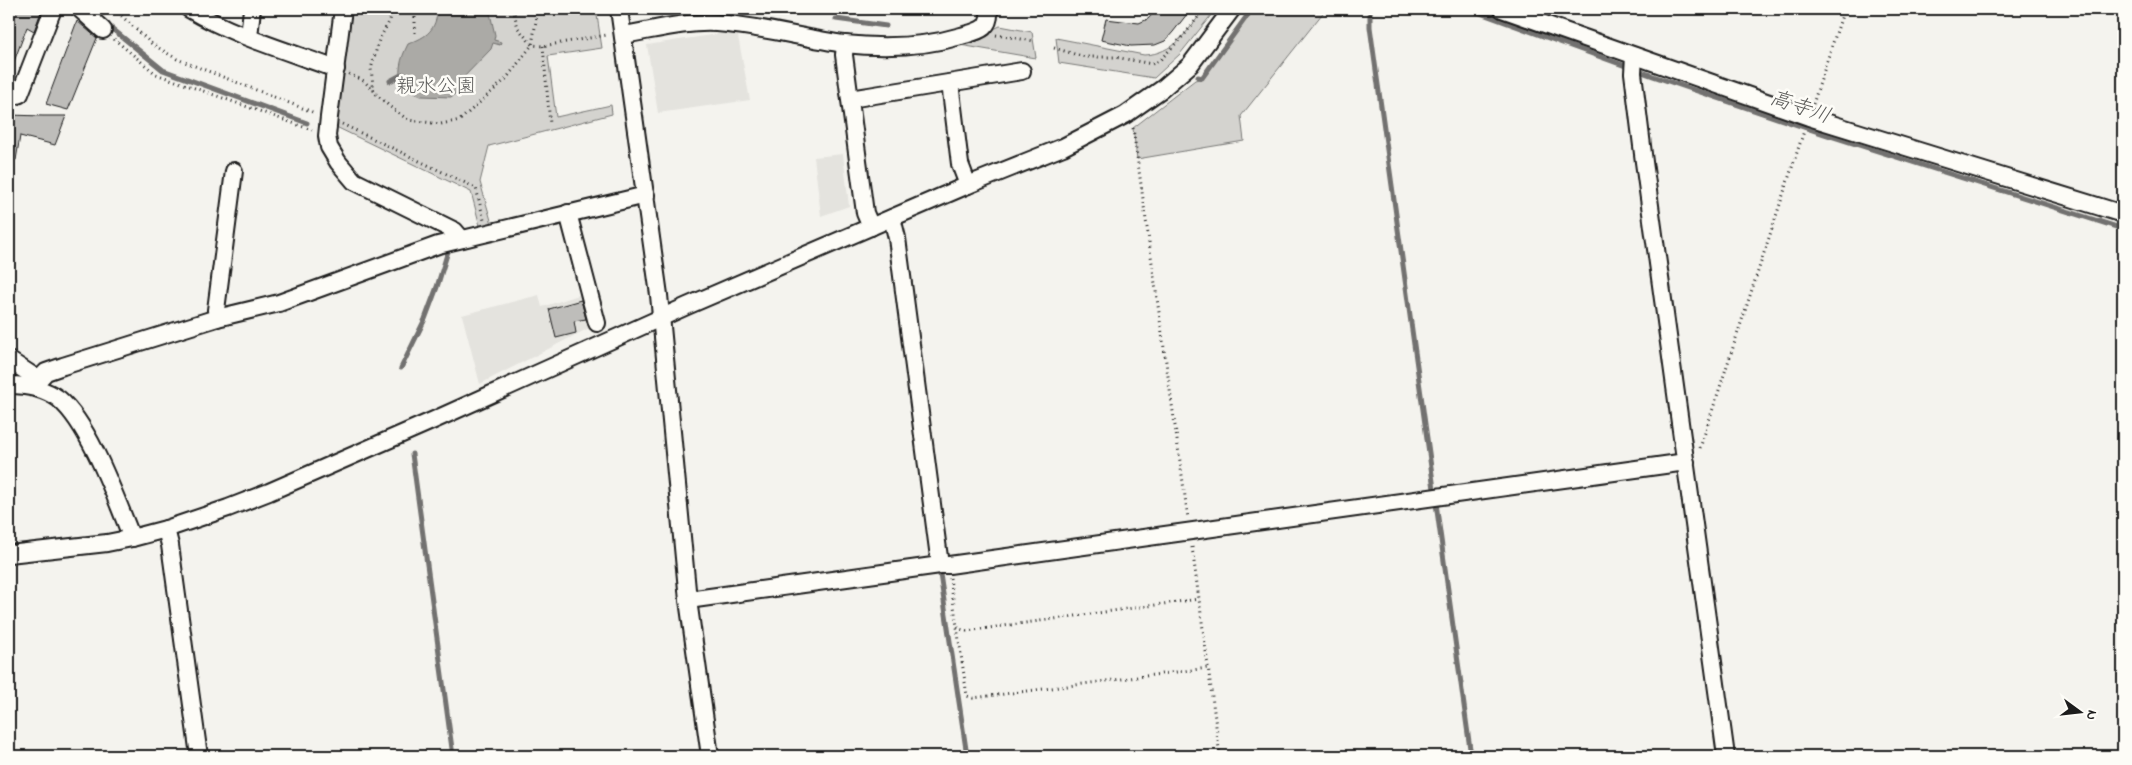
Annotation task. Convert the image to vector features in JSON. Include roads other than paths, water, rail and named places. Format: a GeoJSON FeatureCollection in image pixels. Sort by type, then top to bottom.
{"type":"FeatureCollection","features":[{"type":"Feature","properties":{"kind":"street"},"geometry":{"type":"LineString","coordinates":[[9,98],[20,94],[54,9]]}},
{"type":"Feature","properties":{"kind":"street"},"geometry":{"type":"LineString","coordinates":[[80,9],[104,30]]}},
{"type":"Feature","properties":{"kind":"street"},"geometry":{"type":"LineString","coordinates":[[189,9],[249,37],[336,69]]}},
{"type":"Feature","properties":{"kind":"street"},"geometry":{"type":"LineString","coordinates":[[249,37],[252,9]]}},
{"type":"Feature","properties":{"kind":"street"},"geometry":{"type":"LineString","coordinates":[[343,9],[327,136],[329,147],[338,162],[354,180],[455,231],[462,239]]}},
{"type":"Feature","properties":{"kind":"street"},"geometry":{"type":"LineString","coordinates":[[619,9],[615,35],[646,195],[661,319],[688,600],[710,756]]}},
{"type":"Feature","properties":{"kind":"street"},"geometry":{"type":"LineString","coordinates":[[615,35],[691,16],[845,44],[889,46],[941,42],[981,29],[988,24],[990,18],[988,9]]}},
{"type":"Feature","properties":{"kind":"street"},"geometry":{"type":"LineString","coordinates":[[9,554],[107,543],[132,538],[166,529],[269,492],[687,306],[968,185],[1063,147],[1125,115],[1162,89],[1190,65],[1232,9]]}},
{"type":"Feature","properties":{"kind":"street"},"geometry":{"type":"LineString","coordinates":[[1502,9],[1809,117],[2123,214]]}},
{"type":"Feature","properties":{"kind":"street"},"geometry":{"type":"LineString","coordinates":[[845,44],[844,55],[865,213],[871,227]]}},
{"type":"Feature","properties":{"kind":"street"},"geometry":{"type":"LineString","coordinates":[[1634,56],[1633,73],[1642,144],[1726,756]]}},
{"type":"Feature","properties":{"kind":"street"},"geometry":{"type":"LineString","coordinates":[[850,99],[1022,71]]}},
{"type":"Feature","properties":{"kind":"street"},"geometry":{"type":"LineString","coordinates":[[950,83],[960,164],[968,185]]}},
{"type":"Feature","properties":{"kind":"street"},"geometry":{"type":"LineString","coordinates":[[217,318],[216,310],[234,171]]}},
{"type":"Feature","properties":{"kind":"street"},"geometry":{"type":"LineString","coordinates":[[9,385],[36,382],[46,372],[62,366],[217,318],[279,303],[438,246],[646,195]]}},
{"type":"Feature","properties":{"kind":"street"},"geometry":{"type":"LineString","coordinates":[[568,213],[596,323]]}},
{"type":"Feature","properties":{"kind":"street"},"geometry":{"type":"LineString","coordinates":[[892,218],[898,238],[944,565]]}},
{"type":"Feature","properties":{"kind":"street"},"geometry":{"type":"LineString","coordinates":[[9,360],[59,399],[75,417],[89,438],[132,538]]}},
{"type":"Feature","properties":{"kind":"street"},"geometry":{"type":"LineString","coordinates":[[688,600],[1190,533],[1686,462]]}},
{"type":"Feature","properties":{"kind":"street"},"geometry":{"type":"LineString","coordinates":[[166,529],[170,545],[199,756]]}},
{"type":"Feature","properties":{"kind":"waterway","name":"高寺川"},"geometry":{"type":"LineString","coordinates":[[1198,77],[1202,78],[1252,9]]}},
{"type":"Feature","properties":{"kind":"waterway"},"geometry":{"type":"LineString","coordinates":[[1370,9],[1370,27],[1471,756]]}},
{"type":"Feature","properties":{"kind":"waterway","name":"高寺川"},"geometry":{"type":"LineString","coordinates":[[1469,9],[1653,76],[1824,134],[2123,229]]}},
{"type":"Feature","properties":{"kind":"waterway","name":"高寺川"},"geometry":{"type":"LineString","coordinates":[[836,19],[886,26]]}},
{"type":"Feature","properties":{"kind":"waterway"},"geometry":{"type":"LineString","coordinates":[[110,27],[163,70],[307,123]]}},
{"type":"Feature","properties":{"kind":"waterway"},"geometry":{"type":"LineString","coordinates":[[390,81],[403,74]]}},
{"type":"Feature","properties":{"kind":"waterway"},"geometry":{"type":"LineString","coordinates":[[401,368],[425,319],[448,251]]}},
{"type":"Feature","properties":{"kind":"waterway"},"geometry":{"type":"LineString","coordinates":[[412,454],[453,756]]}},
{"type":"Feature","properties":{"kind":"waterway"},"geometry":{"type":"LineString","coordinates":[[940,574],[967,756]]}},
{"type":"Feature","properties":{"kind":"park label","name":"親水公園"},"geometry":{"type":"Point","coordinates":[436,87]}}]}
